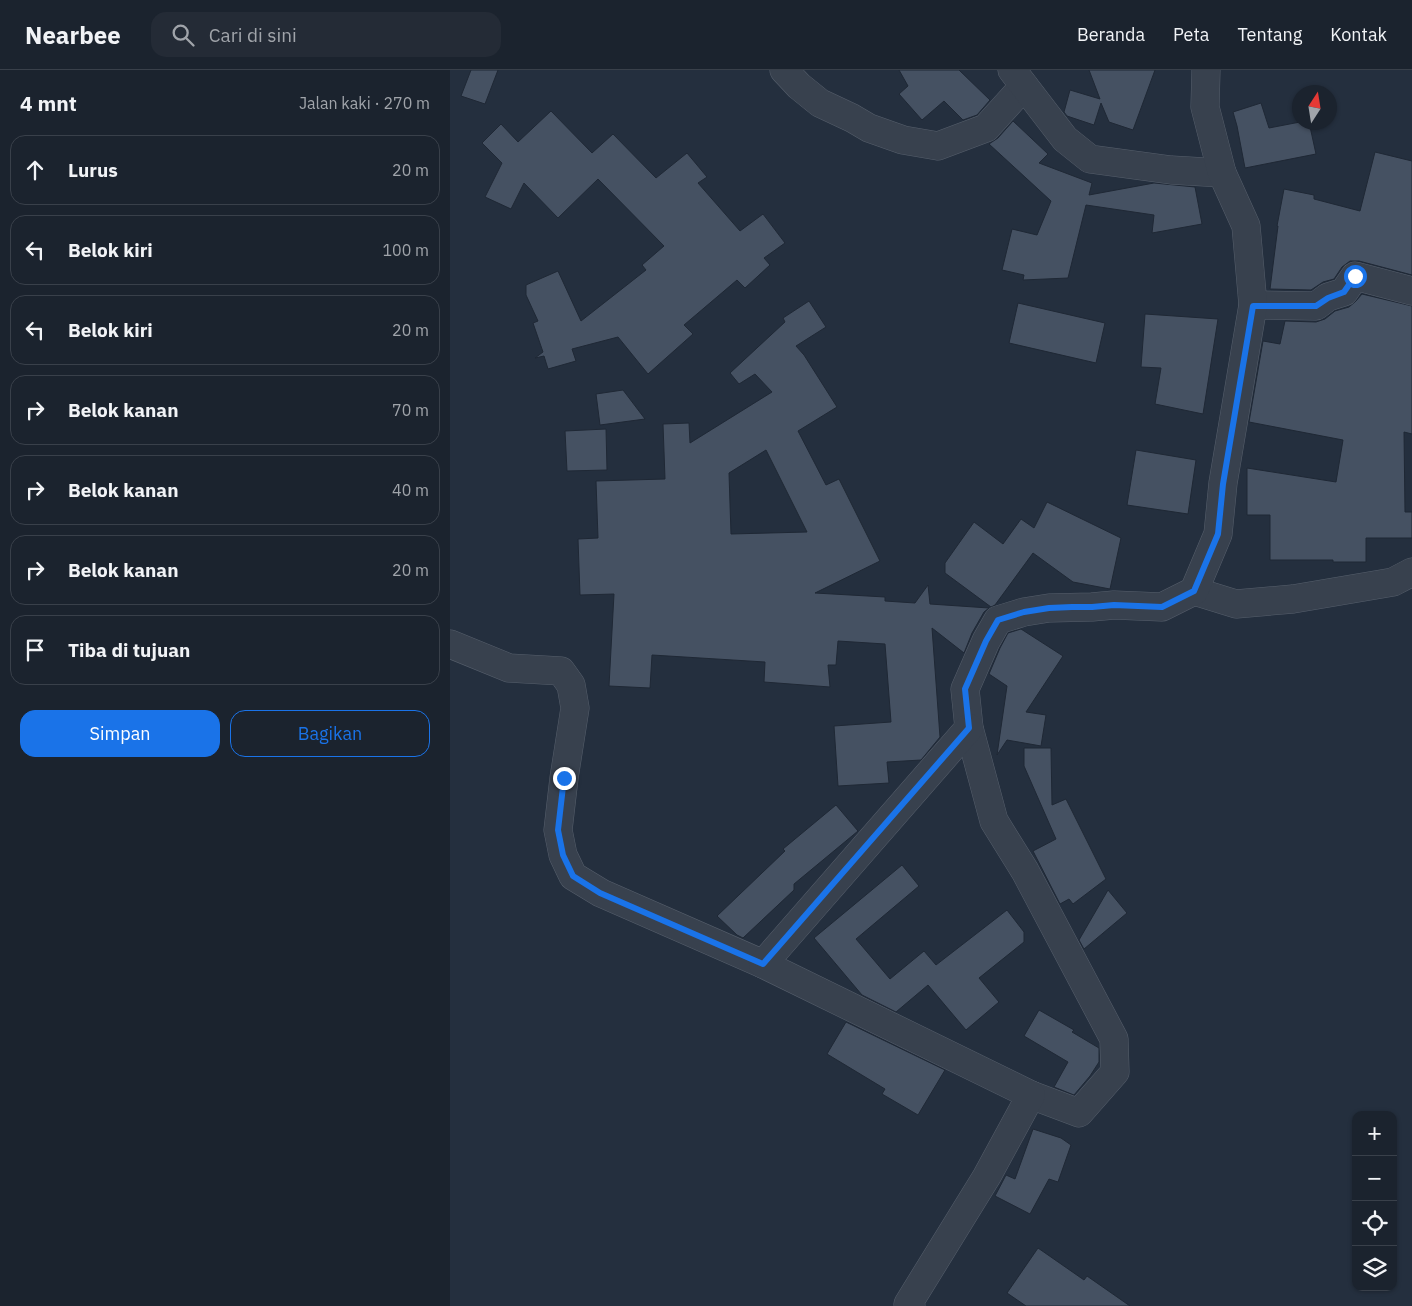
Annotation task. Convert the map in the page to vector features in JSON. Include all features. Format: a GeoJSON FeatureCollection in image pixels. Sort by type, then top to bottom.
{"type":"FeatureCollection","features":[{"type":"Feature","properties":{"kind":"street"},"geometry":{"type":"LineString","coordinates":[[784,70],[799,86],[820,103],[869,128],[903,140],[938,146],[986,128],[1018,78],[1065,140],[1090,159],[1171,170],[1222,173]]}},
{"type":"Feature","properties":{"kind":"street"},"geometry":{"type":"LineString","coordinates":[[450,644],[509,668],[561,671],[571,684],[575,708],[558,830],[563,855],[573,876],[600,893],[763,964],[1031,1095],[1079,1113],[1114,1072],[1114,1039],[1025,871],[994,821],[969,728],[965,689],[986,641],[998,620],[1024,612],[1049,608],[1114,605],[1162,607],[1194,591],[1218,534],[1223,484],[1253,306],[1246,226],[1222,173],[1205,107],[1206,70]]}},
{"type":"Feature","properties":{"kind":"street"},"geometry":{"type":"LineString","coordinates":[[1253,306],[1316,306],[1328,298],[1344,292],[1355,276],[1412,291]]}},
{"type":"Feature","properties":{"kind":"street"},"geometry":{"type":"LineString","coordinates":[[1194,591],[1236,604],[1293,599],[1393,582],[1412,572]]}},
{"type":"Feature","properties":{"kind":"street"},"geometry":{"type":"LineString","coordinates":[[763,964],[969,728]]}},
{"type":"Feature","properties":{"kind":"street"},"geometry":{"type":"LineString","coordinates":[[906,1305],[987,1176],[1031,1095]]}},
{"type":"Feature","properties":{"kind":"building"},"geometry":{"type":"Polygon","coordinates":[[[471,70],[498,70],[485,104],[461,96],[471,70]]]}},
{"type":"Feature","properties":{"kind":"building"},"geometry":{"type":"Polygon","coordinates":[[[899,70],[959,70],[990,100],[977,115],[963,120],[944,101],[922,120],[899,94],[908,86],[899,70]]]}},
{"type":"Feature","properties":{"kind":"building"},"geometry":{"type":"Polygon","coordinates":[[[1089,70],[1155,70],[1133,130],[1109,122],[1101,103],[1094,125],[1067,116],[1064,112],[1070,90],[1100,99],[1089,70]]]}},
{"type":"Feature","properties":{"kind":"building"},"geometry":{"type":"Polygon","coordinates":[[[1261,103],[1269,128],[1292,124],[1292,130],[1311,130],[1316,154],[1245,168],[1233,112],[1261,103]]]}},
{"type":"Feature","properties":{"kind":"building"},"geometry":{"type":"Polygon","coordinates":[[[551,111],[592,153],[613,134],[656,178],[687,153],[707,177],[698,183],[740,231],[763,214],[785,243],[764,258],[770,265],[745,288],[737,280],[684,325],[693,334],[648,374],[618,337],[572,349],[576,361],[548,369],[544,356],[535,358],[543,352],[533,323],[538,321],[526,295],[526,285],[558,271],[581,321],[646,270],[642,265],[664,246],[598,179],[558,218],[524,183],[511,209],[485,197],[502,163],[482,143],[501,124],[518,142],[551,111]]]}},
{"type":"Feature","properties":{"kind":"building"},"geometry":{"type":"Polygon","coordinates":[[[1013,121],[1048,154],[1039,163],[1092,183],[1089,195],[1154,183],[1195,187],[1202,224],[1152,233],[1154,215],[1086,205],[1068,278],[1023,280],[1024,275],[1002,270],[1012,229],[1037,235],[1051,201],[989,144],[998,138],[1013,121]]]}},
{"type":"Feature","properties":{"kind":"building"},"geometry":{"type":"Polygon","coordinates":[[[1375,152],[1412,161],[1412,275],[1359,261],[1350,261],[1342,267],[1334,279],[1323,282],[1311,290],[1270,289],[1277,226],[1284,189],[1314,195],[1314,199],[1360,211],[1375,152]]]}},
{"type":"Feature","properties":{"kind":"building"},"geometry":{"type":"Polygon","coordinates":[[[1362,294],[1412,306],[1412,434],[1404,432],[1405,512],[1412,512],[1412,538],[1366,538],[1366,562],[1270,560],[1270,515],[1247,515],[1247,468],[1336,482],[1343,440],[1249,422],[1263,341],[1280,344],[1285,321],[1316,322],[1325,319],[1335,311],[1349,307],[1362,294]]]}},
{"type":"Feature","properties":{"kind":"building"},"geometry":{"type":"Polygon","coordinates":[[[809,301],[826,327],[796,346],[804,355],[837,407],[798,431],[826,485],[839,479],[880,561],[815,593],[885,597],[885,601],[915,603],[928,585],[930,604],[989,608],[984,612],[972,633],[964,653],[932,628],[940,737],[921,760],[887,762],[889,783],[838,786],[834,726],[891,722],[885,644],[838,641],[836,665],[828,665],[830,687],[764,682],[765,662],[652,655],[650,688],[609,686],[614,594],[580,595],[578,539],[598,538],[596,481],[665,479],[663,424],[689,423],[690,443],[772,392],[755,374],[739,384],[730,373],[785,322],[783,318],[809,301]],[[766,450],[729,473],[731,534],[807,532],[766,450]]]}},
{"type":"Feature","properties":{"kind":"building"},"geometry":{"type":"Polygon","coordinates":[[[1018,303],[1105,323],[1096,363],[1009,343],[1018,303]]]}},
{"type":"Feature","properties":{"kind":"building"},"geometry":{"type":"Polygon","coordinates":[[[1145,314],[1218,319],[1203,414],[1155,404],[1161,368],[1141,367],[1145,314]]]}},
{"type":"Feature","properties":{"kind":"building"},"geometry":{"type":"Polygon","coordinates":[[[623,390],[645,419],[600,425],[596,394],[623,390]]]}},
{"type":"Feature","properties":{"kind":"building"},"geometry":{"type":"Polygon","coordinates":[[[606,429],[607,470],[567,471],[565,431],[606,429]]]}},
{"type":"Feature","properties":{"kind":"building"},"geometry":{"type":"Polygon","coordinates":[[[1136,450],[1196,460],[1188,514],[1127,505],[1136,450]]]}},
{"type":"Feature","properties":{"kind":"building"},"geometry":{"type":"Polygon","coordinates":[[[1047,502],[1121,538],[1110,589],[1073,582],[1033,553],[995,605],[991,607],[945,573],[945,563],[974,522],[1003,544],[1021,519],[1034,528],[1047,502]]]}},
{"type":"Feature","properties":{"kind":"building"},"geometry":{"type":"Polygon","coordinates":[[[1021,629],[1063,656],[1026,712],[1046,715],[1041,746],[1007,740],[997,755],[1007,686],[989,674],[1008,633],[1021,629]]]}},
{"type":"Feature","properties":{"kind":"building"},"geometry":{"type":"Polygon","coordinates":[[[1024,748],[1051,748],[1052,805],[1066,799],[1106,879],[1073,904],[1069,899],[1060,904],[1033,851],[1056,839],[1024,766],[1024,748]]]}},
{"type":"Feature","properties":{"kind":"building"},"geometry":{"type":"Polygon","coordinates":[[[836,805],[858,831],[794,884],[794,890],[743,938],[737,935],[717,916],[785,851],[783,849],[836,805]]]}},
{"type":"Feature","properties":{"kind":"building"},"geometry":{"type":"Polygon","coordinates":[[[902,865],[919,886],[856,939],[890,979],[924,951],[936,965],[1007,910],[1024,932],[1024,942],[979,978],[999,1002],[966,1030],[928,985],[896,1012],[862,995],[814,938],[902,865]]]}},
{"type":"Feature","properties":{"kind":"building"},"geometry":{"type":"Polygon","coordinates":[[[1108,890],[1127,913],[1084,949],[1079,940],[1108,890]]]}},
{"type":"Feature","properties":{"kind":"building"},"geometry":{"type":"Polygon","coordinates":[[[1039,1010],[1074,1030],[1072,1032],[1099,1048],[1099,1062],[1074,1095],[1054,1087],[1068,1062],[1024,1036],[1039,1010]]]}},
{"type":"Feature","properties":{"kind":"building"},"geometry":{"type":"Polygon","coordinates":[[[846,1022],[945,1070],[918,1115],[882,1094],[885,1089],[827,1054],[846,1022]]]}},
{"type":"Feature","properties":{"kind":"building"},"geometry":{"type":"Polygon","coordinates":[[[1033,1129],[1061,1138],[1071,1145],[1058,1182],[1049,1179],[1030,1214],[995,1196],[1006,1175],[1015,1179],[1033,1129]]]}},
{"type":"Feature","properties":{"kind":"building"},"geometry":{"type":"Polygon","coordinates":[[[1038,1248],[1084,1280],[1087,1276],[1130,1306],[1026,1306],[1007,1293],[1038,1248]]]}},
{"type":"Feature","properties":{"kind":"route"},"geometry":{"type":"LineString","coordinates":[[564,778],[558,830],[563,855],[573,876],[600,893],[763,964],[969,728],[965,689],[986,641],[998,620],[1024,612],[1049,608],[1114,605],[1162,607],[1194,591],[1218,534],[1223,484],[1253,306],[1316,306],[1328,298],[1344,292],[1355,276]]}}]}
